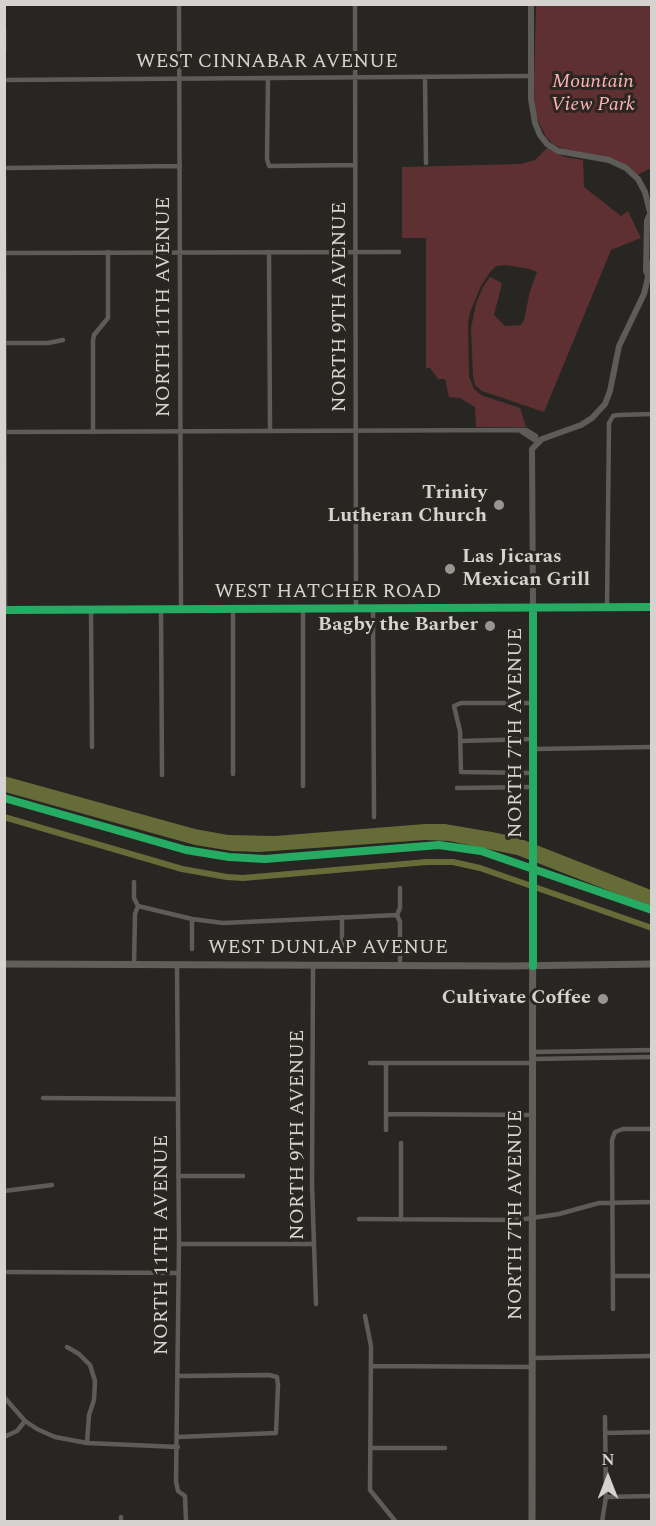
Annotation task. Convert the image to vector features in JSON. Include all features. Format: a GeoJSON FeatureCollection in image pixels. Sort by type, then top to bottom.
{"type":"FeatureCollection","features":[{"type":"Feature","properties":{"kind":"main road","name":"NORTH 7TH AVENUE"},"geometry":{"type":"LineString","coordinates":[[532,1521],[533,608]]}},
{"type":"Feature","properties":{"kind":"main road","name":"WEST DUNLAP AVENUE"},"geometry":{"type":"LineString","coordinates":[[4,964],[533,966],[651,964]]}},
{"type":"Feature","properties":{"kind":"street","name":"NORTH 11TH AVENUE"},"geometry":{"type":"LineString","coordinates":[[179,4],[181,609]]}},
{"type":"Feature","properties":{"kind":"street","name":"NORTH 9TH AVENUE"},"geometry":{"type":"LineString","coordinates":[[355,4],[356,609]]}},
{"type":"Feature","properties":{"kind":"street"},"geometry":{"type":"LineString","coordinates":[[531,4],[533,115],[540,135],[547,144],[567,153],[609,160],[638,179],[645,192],[650,218],[647,221],[650,251],[646,271],[648,276]]}},
{"type":"Feature","properties":{"kind":"street"},"geometry":{"type":"LineString","coordinates":[[4,29],[4,50]]}},
{"type":"Feature","properties":{"kind":"street","name":"WEST CINNABAR AVENUE"},"geometry":{"type":"LineString","coordinates":[[4,80],[531,76]]}},
{"type":"Feature","properties":{"kind":"street"},"geometry":{"type":"LineString","coordinates":[[425,77],[426,163]]}},
{"type":"Feature","properties":{"kind":"street"},"geometry":{"type":"LineString","coordinates":[[268,78],[267,159],[269,166],[355,165]]}},
{"type":"Feature","properties":{"kind":"street"},"geometry":{"type":"LineString","coordinates":[[4,168],[180,166]]}},
{"type":"Feature","properties":{"kind":"street"},"geometry":{"type":"LineString","coordinates":[[4,176],[5,610]]}},
{"type":"Feature","properties":{"kind":"street"},"geometry":{"type":"LineString","coordinates":[[93,432],[93,340],[94,335],[108,318],[108,252]]}},
{"type":"Feature","properties":{"kind":"street"},"geometry":{"type":"LineString","coordinates":[[269,252],[270,431]]}},
{"type":"Feature","properties":{"kind":"street"},"geometry":{"type":"LineString","coordinates":[[5,253],[399,252]]}},
{"type":"Feature","properties":{"kind":"street"},"geometry":{"type":"LineString","coordinates":[[5,432],[519,430],[537,442],[581,425],[592,418],[605,404],[610,391],[619,346],[644,294],[651,261]]}},
{"type":"Feature","properties":{"kind":"street"},"geometry":{"type":"LineString","coordinates":[[5,344],[48,343],[63,340]]}},
{"type":"Feature","properties":{"kind":"street"},"geometry":{"type":"LineString","coordinates":[[607,608],[609,426],[613,416],[651,414]]}},
{"type":"Feature","properties":{"kind":"street","name":"NORTH 7TH AVENUE"},"geometry":{"type":"LineString","coordinates":[[533,608],[531,459],[532,449],[537,442]]}},
{"type":"Feature","properties":{"kind":"street","name":"WEST HATCHER ROAD"},"geometry":{"type":"LineString","coordinates":[[5,610],[651,607]]}},
{"type":"Feature","properties":{"kind":"street"},"geometry":{"type":"LineString","coordinates":[[233,609],[233,774]]}},
{"type":"Feature","properties":{"kind":"street"},"geometry":{"type":"LineString","coordinates":[[303,609],[303,786]]}},
{"type":"Feature","properties":{"kind":"street"},"geometry":{"type":"LineString","coordinates":[[373,609],[374,817]]}},
{"type":"Feature","properties":{"kind":"street"},"geometry":{"type":"LineString","coordinates":[[91,610],[92,747]]}},
{"type":"Feature","properties":{"kind":"street"},"geometry":{"type":"LineString","coordinates":[[161,610],[162,775]]}},
{"type":"Feature","properties":{"kind":"street"},"geometry":{"type":"LineString","coordinates":[[534,703],[461,703],[454,706],[461,741],[461,772],[534,773]]}},
{"type":"Feature","properties":{"kind":"street"},"geometry":{"type":"LineString","coordinates":[[461,741],[534,739]]}},
{"type":"Feature","properties":{"kind":"street"},"geometry":{"type":"LineString","coordinates":[[534,749],[651,747]]}},
{"type":"Feature","properties":{"kind":"street"},"geometry":{"type":"LineString","coordinates":[[458,788],[534,787]]}},
{"type":"Feature","properties":{"kind":"street"},"geometry":{"type":"LineString","coordinates":[[134,882],[134,898],[138,906],[135,914],[134,965]]}},
{"type":"Feature","properties":{"kind":"street"},"geometry":{"type":"LineString","coordinates":[[400,888],[400,908],[397,915],[400,922],[400,966]]}},
{"type":"Feature","properties":{"kind":"street"},"geometry":{"type":"LineString","coordinates":[[138,906],[192,919],[234,923],[397,915]]}},
{"type":"Feature","properties":{"kind":"street"},"geometry":{"type":"LineString","coordinates":[[342,917],[342,950]]}},
{"type":"Feature","properties":{"kind":"street"},"geometry":{"type":"LineString","coordinates":[[192,919],[192,950]]}},
{"type":"Feature","properties":{"kind":"street","name":"NORTH 11TH AVENUE"},"geometry":{"type":"LineString","coordinates":[[177,965],[179,1244],[177,1482],[178,1491],[185,1496],[184,1521]]}},
{"type":"Feature","properties":{"kind":"street","name":"NORTH 9TH AVENUE"},"geometry":{"type":"LineString","coordinates":[[313,966],[316,1304]]}},
{"type":"Feature","properties":{"kind":"street"},"geometry":{"type":"LineString","coordinates":[[370,1062],[650,1057],[650,1050],[534,1058]]}},
{"type":"Feature","properties":{"kind":"street"},"geometry":{"type":"LineString","coordinates":[[386,1063],[386,1130]]}},
{"type":"Feature","properties":{"kind":"street"},"geometry":{"type":"LineString","coordinates":[[43,1098],[178,1099]]}},
{"type":"Feature","properties":{"kind":"street"},"geometry":{"type":"LineString","coordinates":[[386,1114],[534,1115]]}},
{"type":"Feature","properties":{"kind":"street"},"geometry":{"type":"LineString","coordinates":[[612,1309],[612,1140],[615,1132],[623,1129],[651,1129]]}},
{"type":"Feature","properties":{"kind":"street"},"geometry":{"type":"LineString","coordinates":[[401,1143],[401,1220]]}},
{"type":"Feature","properties":{"kind":"street"},"geometry":{"type":"LineString","coordinates":[[178,1176],[243,1176]]}},
{"type":"Feature","properties":{"kind":"street"},"geometry":{"type":"LineString","coordinates":[[4,1191],[52,1185]]}},
{"type":"Feature","properties":{"kind":"street"},"geometry":{"type":"LineString","coordinates":[[359,1219],[518,1220],[559,1214],[599,1203],[651,1202]]}},
{"type":"Feature","properties":{"kind":"street"},"geometry":{"type":"LineString","coordinates":[[179,1244],[314,1244]]}},
{"type":"Feature","properties":{"kind":"street"},"geometry":{"type":"LineString","coordinates":[[4,1272],[178,1273]]}},
{"type":"Feature","properties":{"kind":"street"},"geometry":{"type":"LineString","coordinates":[[613,1276],[651,1276]]}},
{"type":"Feature","properties":{"kind":"street"},"geometry":{"type":"LineString","coordinates":[[365,1316],[371,1366],[370,1490],[396,1521]]}},
{"type":"Feature","properties":{"kind":"street"},"geometry":{"type":"LineString","coordinates":[[67,1347],[79,1354],[90,1365],[95,1381],[94,1400],[88,1415],[87,1443]]}},
{"type":"Feature","properties":{"kind":"street"},"geometry":{"type":"LineString","coordinates":[[533,1358],[651,1356]]}},
{"type":"Feature","properties":{"kind":"street"},"geometry":{"type":"LineString","coordinates":[[371,1366],[533,1367]]}},
{"type":"Feature","properties":{"kind":"street"},"geometry":{"type":"LineString","coordinates":[[178,1376],[277,1377],[278,1385],[276,1433],[178,1437]]}},
{"type":"Feature","properties":{"kind":"street"},"geometry":{"type":"LineString","coordinates":[[4,1397],[25,1421],[55,1437],[87,1443],[178,1447]]}},
{"type":"Feature","properties":{"kind":"street"},"geometry":{"type":"LineString","coordinates":[[602,1521],[606,1497],[605,1417]]}},
{"type":"Feature","properties":{"kind":"street"},"geometry":{"type":"LineString","coordinates":[[4,1437],[16,1431],[25,1421]]}},
{"type":"Feature","properties":{"kind":"street"},"geometry":{"type":"LineString","coordinates":[[606,1433],[651,1432]]}},
{"type":"Feature","properties":{"kind":"street"},"geometry":{"type":"LineString","coordinates":[[370,1448],[446,1448]]}},
{"type":"Feature","properties":{"kind":"street"},"geometry":{"type":"LineString","coordinates":[[606,1497],[651,1496]]}},
{"type":"Feature","properties":{"kind":"green space","name":"Mountain View Park"},"geometry":{"type":"Polygon","coordinates":[[[536,5],[651,5],[651,168],[637,175],[632,169],[614,159],[567,150],[554,145],[546,137],[535,114],[536,5]]]}},
{"type":"Feature","properties":{"kind":"green space"},"geometry":{"type":"Polygon","coordinates":[[[547,148],[565,157],[583,160],[584,187],[621,216],[628,211],[641,238],[611,250],[544,412],[482,391],[475,385],[471,328],[476,304],[483,287],[490,277],[502,283],[494,315],[505,326],[521,325],[537,272],[506,265],[496,266],[490,272],[470,312],[468,323],[469,377],[474,389],[481,395],[520,408],[526,427],[476,427],[475,407],[460,398],[449,397],[445,379],[438,379],[430,368],[426,368],[426,238],[402,238],[402,167],[521,164],[535,160],[547,148]]]}},
{"type":"Feature","properties":{"kind":"shaded area"},"geometry":{"type":"Polygon","coordinates":[[[4,776],[195,829],[228,835],[275,836],[425,824],[445,824],[492,832],[516,837],[651,890],[651,907],[517,855],[449,841],[425,840],[259,852],[232,851],[195,845],[5,792],[4,776]]]}},
{"type":"Feature","properties":{"kind":"waterway"},"geometry":{"type":"LineString","coordinates":[[4,817],[182,869],[227,877],[243,878],[427,862],[453,862],[480,868],[652,928]]}},
{"type":"Feature","properties":{"kind":"cycle path"},"geometry":{"type":"LineString","coordinates":[[4,610],[652,607]]}},
{"type":"Feature","properties":{"kind":"cycle path"},"geometry":{"type":"LineString","coordinates":[[533,608],[533,966]]}},
{"type":"Feature","properties":{"kind":"cycle path"},"geometry":{"type":"LineString","coordinates":[[4,798],[186,850],[229,857],[265,859],[439,845],[481,851],[652,910]]}},
{"type":"Feature","properties":{"kind":"place","name":"Trinity Lutheran Church"},"geometry":{"type":"Point","coordinates":[499,505]}},
{"type":"Feature","properties":{"kind":"place","name":"Las Jicaras Mexican Grill"},"geometry":{"type":"Point","coordinates":[450,569]}},
{"type":"Feature","properties":{"kind":"place","name":"Bagby the Barber"},"geometry":{"type":"Point","coordinates":[490,626]}},
{"type":"Feature","properties":{"kind":"place","name":"Cultivate Coffee"},"geometry":{"type":"Point","coordinates":[603,999]}}]}
